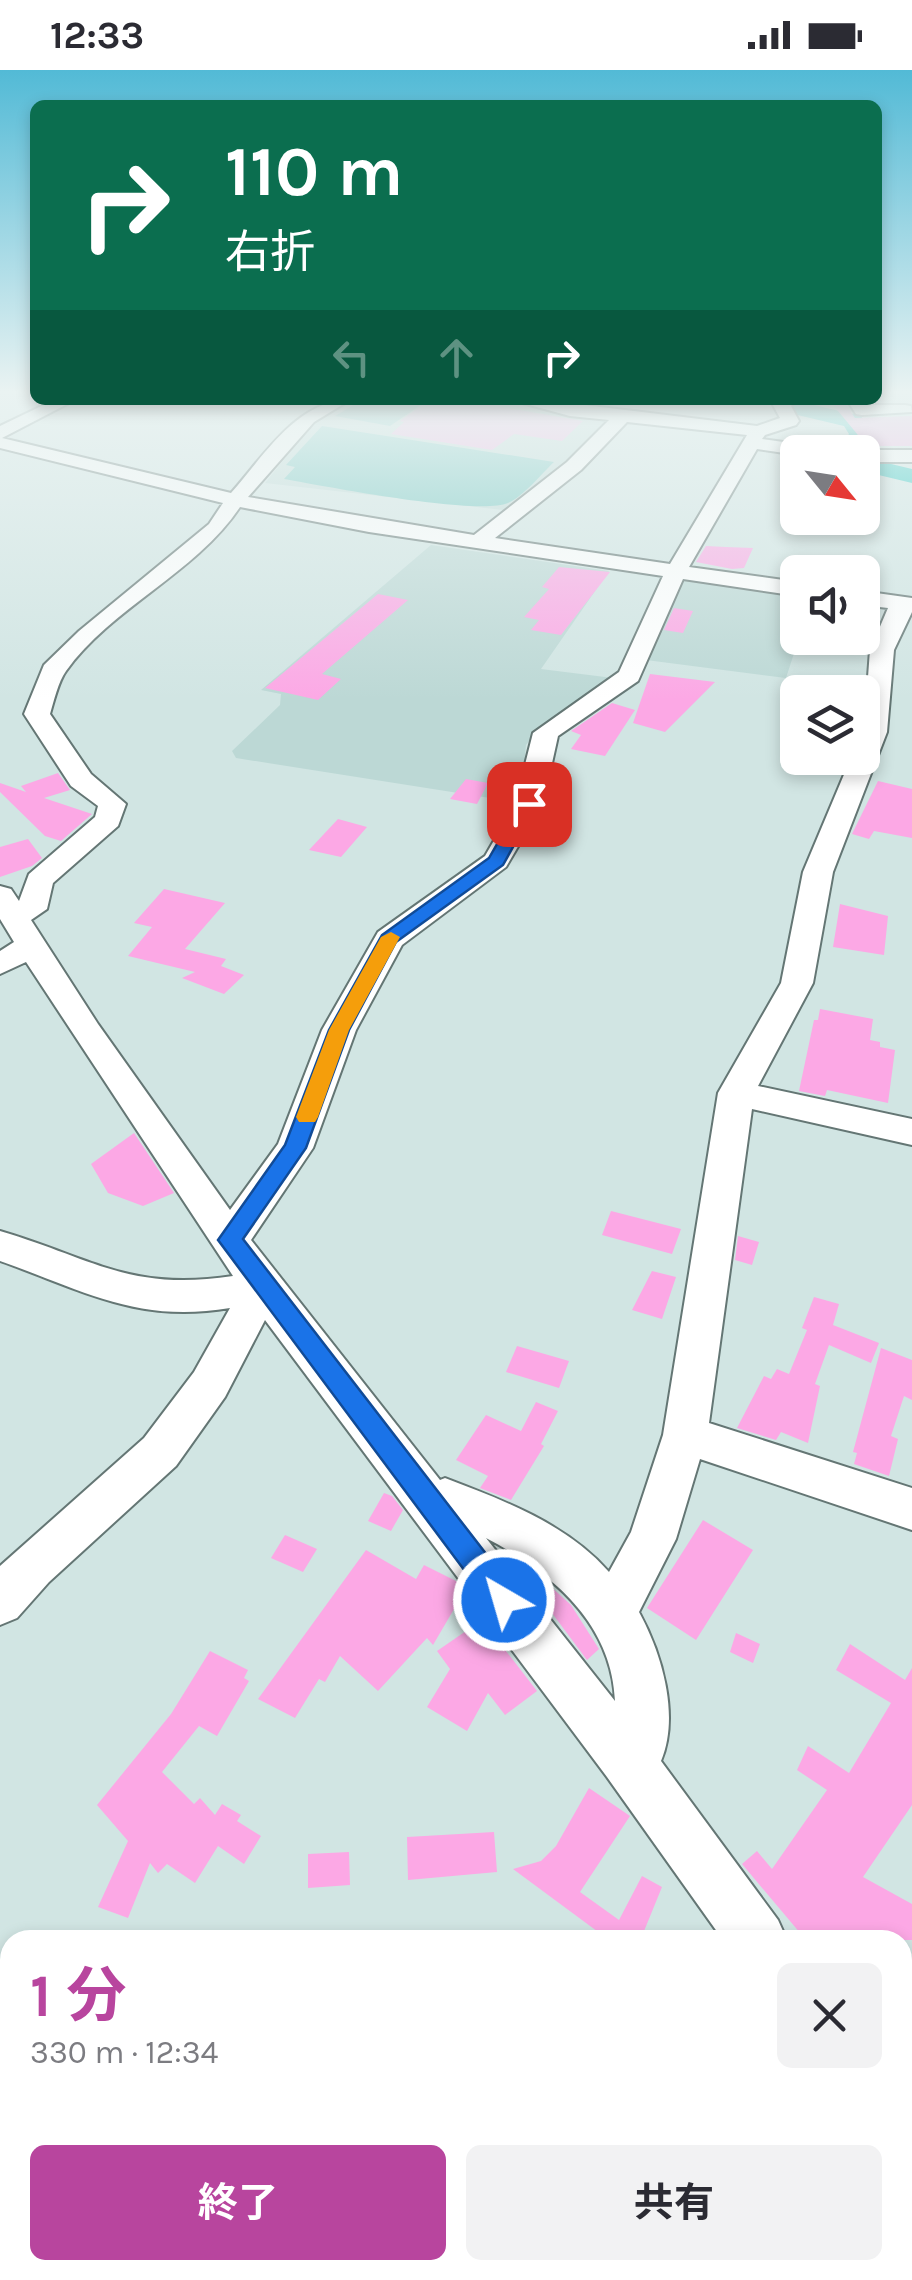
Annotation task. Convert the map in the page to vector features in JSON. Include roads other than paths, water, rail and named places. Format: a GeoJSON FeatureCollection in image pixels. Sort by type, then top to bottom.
{"type":"FeatureCollection","features":[{"type":"Feature","properties":{"kind":"street"},"geometry":{"type":"LineString","coordinates":[[207,493],[437,536],[780,586]]}},
{"type":"Feature","properties":{"kind":"street"},"geometry":{"type":"LineString","coordinates":[[241,493],[216,528],[87,636],[53,670],[36,714],[81,780],[112,804],[108,820],[39,880],[32,909],[11,930],[262,1286],[626,1758],[751,1930]]}},
{"type":"Feature","properties":{"kind":"street"},"geometry":{"type":"LineString","coordinates":[[470,541],[536,493]]}},
{"type":"Feature","properties":{"kind":"street"},"geometry":{"type":"LineString","coordinates":[[230,1240],[295,1148],[339,1030],[389,939],[496,861],[529,804],[546,734],[629,676],[676,571],[722,493]]}},
{"type":"Feature","properties":{"kind":"street"},"geometry":{"type":"LineString","coordinates":[[614,1610],[652,1539],[685,1435],[736,1093],[797,983],[818,872],[874,732],[882,650],[906,604],[880,600]]}},
{"type":"Feature","properties":{"kind":"street"},"geometry":{"type":"LineString","coordinates":[[736,1093],[912,1132]]}},
{"type":"Feature","properties":{"kind":"street"},"geometry":{"type":"LineString","coordinates":[[0,1246],[96,1284],[144,1296],[225,1294],[262,1286]]}},
{"type":"Feature","properties":{"kind":"street"},"geometry":{"type":"LineString","coordinates":[[0,1602],[21,1575],[141,1472],[176,1434],[220,1367],[262,1286]]}},
{"type":"Feature","properties":{"kind":"street"},"geometry":{"type":"LineString","coordinates":[[685,1435],[912,1509]]}},
{"type":"Feature","properties":{"kind":"street"},"geometry":{"type":"LineString","coordinates":[[431,1505],[445,1499],[504,1524],[585,1577],[614,1610],[636,1668],[642,1743],[626,1758]]}}]}
